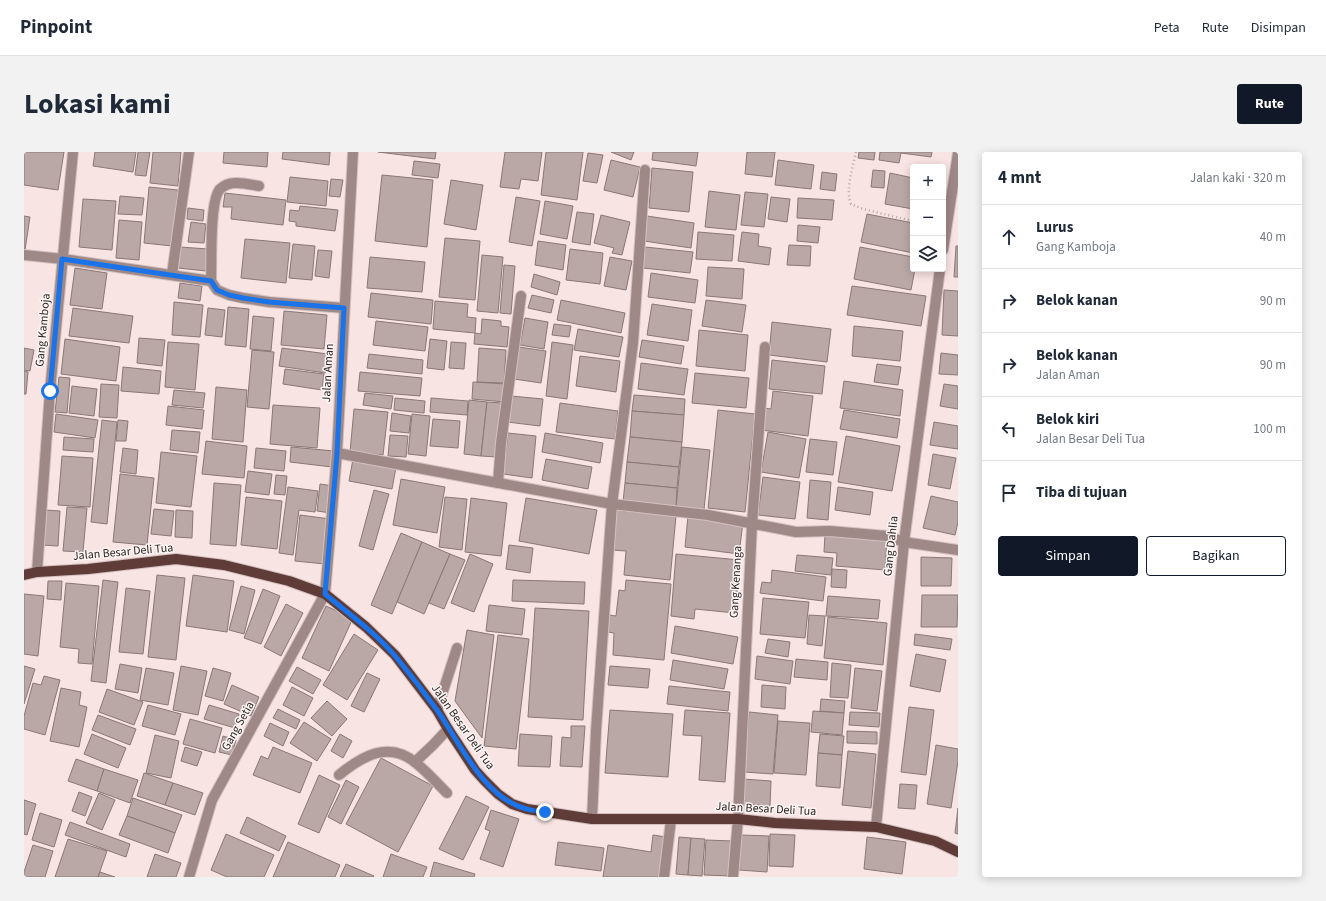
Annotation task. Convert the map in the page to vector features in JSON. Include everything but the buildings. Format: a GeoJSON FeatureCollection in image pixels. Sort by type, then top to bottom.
{"type":"FeatureCollection","features":[{"type":"Feature","properties":{"kind":"main road","name":"Jalan Besar Deli Tua"},"geometry":{"type":"LineString","coordinates":[[24,575],[37,572],[88,569],[176,559],[224,565],[289,581],[325,594],[366,628],[395,655],[437,710],[475,770],[484,780],[498,794],[512,804],[526,809],[592,819],[738,819],[775,823],[876,827],[935,841],[958,852]]}},
{"type":"Feature","properties":{"kind":"street","name":"Gang Kamboja"},"geometry":{"type":"LineString","coordinates":[[37,572],[50,391],[73,152]]}},
{"type":"Feature","properties":{"kind":"street"},"geometry":{"type":"LineString","coordinates":[[172,274],[189,152]]}},
{"type":"Feature","properties":{"kind":"street","name":"Jalan Aman"},"geometry":{"type":"LineString","coordinates":[[325,594],[337,454],[353,152]]}},
{"type":"Feature","properties":{"kind":"street"},"geometry":{"type":"LineString","coordinates":[[945,236],[958,153]]}},
{"type":"Feature","properties":{"kind":"street"},"geometry":{"type":"LineString","coordinates":[[592,819],[612,504],[633,342],[645,170]]}},
{"type":"Feature","properties":{"kind":"street"},"geometry":{"type":"LineString","coordinates":[[259,186],[244,183],[229,184],[220,189],[215,200],[212,219],[211,281],[217,290],[229,295],[269,302],[344,308]]}},
{"type":"Feature","properties":{"kind":"street"},"geometry":{"type":"LineString","coordinates":[[24,255],[172,274],[211,281]]}},
{"type":"Feature","properties":{"kind":"street","name":"Gang Dahlia"},"geometry":{"type":"LineString","coordinates":[[876,827],[904,542],[940,272]]}},
{"type":"Feature","properties":{"kind":"street"},"geometry":{"type":"LineString","coordinates":[[498,483],[501,443],[521,296]]}},
{"type":"Feature","properties":{"kind":"street","name":"Gang Kenanga"},"geometry":{"type":"LineString","coordinates":[[733,877],[738,819],[752,524],[765,347]]}},
{"type":"Feature","properties":{"kind":"street"},"geometry":{"type":"LineString","coordinates":[[337,454],[612,504],[708,515],[796,532],[830,531],[887,536],[904,542],[958,550]]}},
{"type":"Feature","properties":{"kind":"street","name":"Gang Setia"},"geometry":{"type":"LineString","coordinates":[[189,877],[212,800],[325,594]]}},
{"type":"Feature","properties":{"kind":"street"},"geometry":{"type":"LineString","coordinates":[[437,710],[457,648]]}},
{"type":"Feature","properties":{"kind":"street"},"geometry":{"type":"LineString","coordinates":[[415,762],[448,729]]}},
{"type":"Feature","properties":{"kind":"street"},"geometry":{"type":"LineString","coordinates":[[339,775],[351,764],[365,756],[380,752],[392,752],[402,754],[415,762],[447,793]]}},
{"type":"Feature","properties":{"kind":"street"},"geometry":{"type":"LineString","coordinates":[[664,877],[671,820]]}},
{"type":"Feature","properties":{"kind":"path"},"geometry":{"type":"LineString","coordinates":[[856,152],[849,187],[852,204],[864,209],[910,220]]}},
{"type":"Feature","properties":{"kind":"route"},"geometry":{"type":"LineString","coordinates":[[50,391],[62,259],[172,274],[211,281],[217,290],[229,295],[243,298],[269,302],[344,308],[337,454],[325,594],[366,628],[395,655],[437,710],[475,770],[498,794],[512,804],[526,809],[545,812]]}}]}
